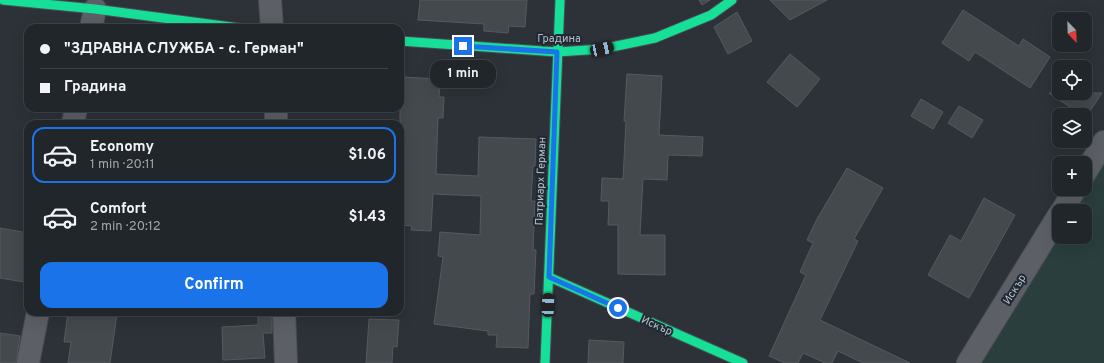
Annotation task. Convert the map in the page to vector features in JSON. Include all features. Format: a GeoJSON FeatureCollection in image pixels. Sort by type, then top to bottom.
{"type":"FeatureCollection","features":[{"type":"Feature","properties":{"kind":"street"},"geometry":{"type":"LineString","coordinates":[[3,0],[93,19],[174,24]]}},
{"type":"Feature","properties":{"kind":"street"},"geometry":{"type":"LineString","coordinates":[[270,0],[272,24]]}},
{"type":"Feature","properties":{"kind":"street","name":"Патриарх Герман"},"geometry":{"type":"LineString","coordinates":[[546,363],[560,0]]}},
{"type":"Feature","properties":{"kind":"street","name":"Градина"},"geometry":{"type":"LineString","coordinates":[[404,41],[557,52],[602,49],[655,38],[711,15],[732,0]]}},
{"type":"Feature","properties":{"kind":"street"},"geometry":{"type":"LineString","coordinates":[[1092,162],[1104,142]]}},
{"type":"Feature","properties":{"kind":"street","name":"Искър"},"geometry":{"type":"LineString","coordinates":[[968,363],[1052,226]]}},
{"type":"Feature","properties":{"kind":"street","name":"Искър"},"geometry":{"type":"LineString","coordinates":[[549,277],[743,363]]}},
{"type":"Feature","properties":{"kind":"street"},"geometry":{"type":"LineString","coordinates":[[28,363],[37,316]]}},
{"type":"Feature","properties":{"kind":"street"},"geometry":{"type":"LineString","coordinates":[[284,316],[286,363]]}},
{"type":"Feature","properties":{"kind":"green space"},"geometry":{"type":"Polygon","coordinates":[[[1104,142],[1104,363],[968,363],[1052,226],[1052,244],[1092,244],[1092,204],[1069,204],[1078,196],[1092,196],[1092,162],[1104,142]]]}},
{"type":"Feature","properties":{"kind":"building"},"geometry":{"type":"Polygon","coordinates":[[[420,0],[527,0],[525,27],[509,26],[508,33],[484,31],[484,24],[418,20],[420,0]]]}},
{"type":"Feature","properties":{"kind":"building"},"geometry":{"type":"Polygon","coordinates":[[[699,0],[710,0],[702,5],[699,0]]]}},
{"type":"Feature","properties":{"kind":"building"},"geometry":{"type":"Polygon","coordinates":[[[770,0],[827,0],[790,20],[770,0]]]}},
{"type":"Feature","properties":{"kind":"building"},"geometry":{"type":"Polygon","coordinates":[[[963,10],[1019,46],[1023,39],[1050,57],[1030,88],[975,52],[969,61],[942,43],[963,10]]]}},
{"type":"Feature","properties":{"kind":"building"},"geometry":{"type":"Polygon","coordinates":[[[737,12],[752,41],[728,54],[714,27],[737,12]]]}},
{"type":"Feature","properties":{"kind":"building"},"geometry":{"type":"Polygon","coordinates":[[[790,54],[820,79],[797,107],[767,82],[790,54]]]}},
{"type":"Feature","properties":{"kind":"building"},"geometry":{"type":"Polygon","coordinates":[[[627,74],[662,76],[659,135],[703,137],[702,156],[668,155],[667,180],[643,179],[640,235],[665,235],[665,275],[618,274],[618,225],[608,225],[609,201],[601,201],[602,178],[623,179],[626,121],[624,121],[627,74]]]}},
{"type":"Feature","properties":{"kind":"building"},"geometry":{"type":"Polygon","coordinates":[[[404,77],[440,79],[439,97],[444,97],[443,118],[438,118],[436,174],[478,176],[479,137],[536,139],[531,201],[535,201],[533,250],[536,250],[534,294],[530,294],[528,348],[496,347],[497,335],[488,335],[488,331],[434,324],[443,257],[438,256],[440,232],[480,235],[481,196],[433,194],[431,231],[411,230],[412,226],[404,225],[404,120],[400,120],[400,112],[404,112],[404,77]]]}},
{"type":"Feature","properties":{"kind":"building"},"geometry":{"type":"Polygon","coordinates":[[[1092,93],[1102,93],[1092,108],[1072,108],[1060,100],[1092,100],[1092,93]]]}},
{"type":"Feature","properties":{"kind":"building"},"geometry":{"type":"Polygon","coordinates":[[[921,99],[943,112],[933,129],[911,116],[921,99]]]}},
{"type":"Feature","properties":{"kind":"building"},"geometry":{"type":"Polygon","coordinates":[[[959,106],[983,120],[972,138],[948,123],[959,106]]]}},
{"type":"Feature","properties":{"kind":"building"},"geometry":{"type":"Polygon","coordinates":[[[847,168],[883,188],[854,239],[858,241],[820,320],[910,363],[863,363],[838,351],[832,363],[825,363],[803,353],[798,363],[785,363],[769,356],[806,275],[800,272],[813,243],[807,240],[817,219],[847,168]]]}},
{"type":"Feature","properties":{"kind":"building"},"geometry":{"type":"Polygon","coordinates":[[[984,198],[1015,215],[969,298],[928,275],[950,235],[961,241],[984,198]]]}},
{"type":"Feature","properties":{"kind":"building"},"geometry":{"type":"Polygon","coordinates":[[[0,228],[24,232],[24,282],[0,278],[0,228]]]}},
{"type":"Feature","properties":{"kind":"building"},"geometry":{"type":"Polygon","coordinates":[[[67,316],[117,316],[110,363],[68,363],[71,342],[64,342],[67,316]]]}},
{"type":"Feature","properties":{"kind":"building"},"geometry":{"type":"Polygon","coordinates":[[[258,316],[272,316],[272,333],[263,333],[265,358],[223,360],[222,327],[258,325],[258,316]]]}},
{"type":"Feature","properties":{"kind":"building"},"geometry":{"type":"Polygon","coordinates":[[[369,319],[399,320],[397,347],[393,346],[392,363],[366,363],[369,319]]]}},
{"type":"Feature","properties":{"kind":"building"},"geometry":{"type":"Polygon","coordinates":[[[0,333],[20,336],[16,363],[0,363],[0,333]]]}},
{"type":"Feature","properties":{"kind":"building"},"geometry":{"type":"Polygon","coordinates":[[[589,340],[624,342],[623,363],[588,363],[589,340]]]}},
{"type":"Feature","properties":{"kind":"traffic: fast"},"geometry":{"type":"LineString","coordinates":[[3,0],[95,9],[209,24]]}},
{"type":"Feature","properties":{"kind":"traffic: fast"},"geometry":{"type":"LineString","coordinates":[[545,363],[560,0]]}},
{"type":"Feature","properties":{"kind":"traffic: fast"},"geometry":{"type":"LineString","coordinates":[[404,41],[557,52],[602,49],[655,38],[711,15],[732,0]]}},
{"type":"Feature","properties":{"kind":"traffic: fast"},"geometry":{"type":"LineString","coordinates":[[549,277],[743,363]]}},
{"type":"Feature","properties":{"kind":"route"},"geometry":{"type":"LineString","coordinates":[[463,46],[557,52],[549,277],[618,308]]}}]}
